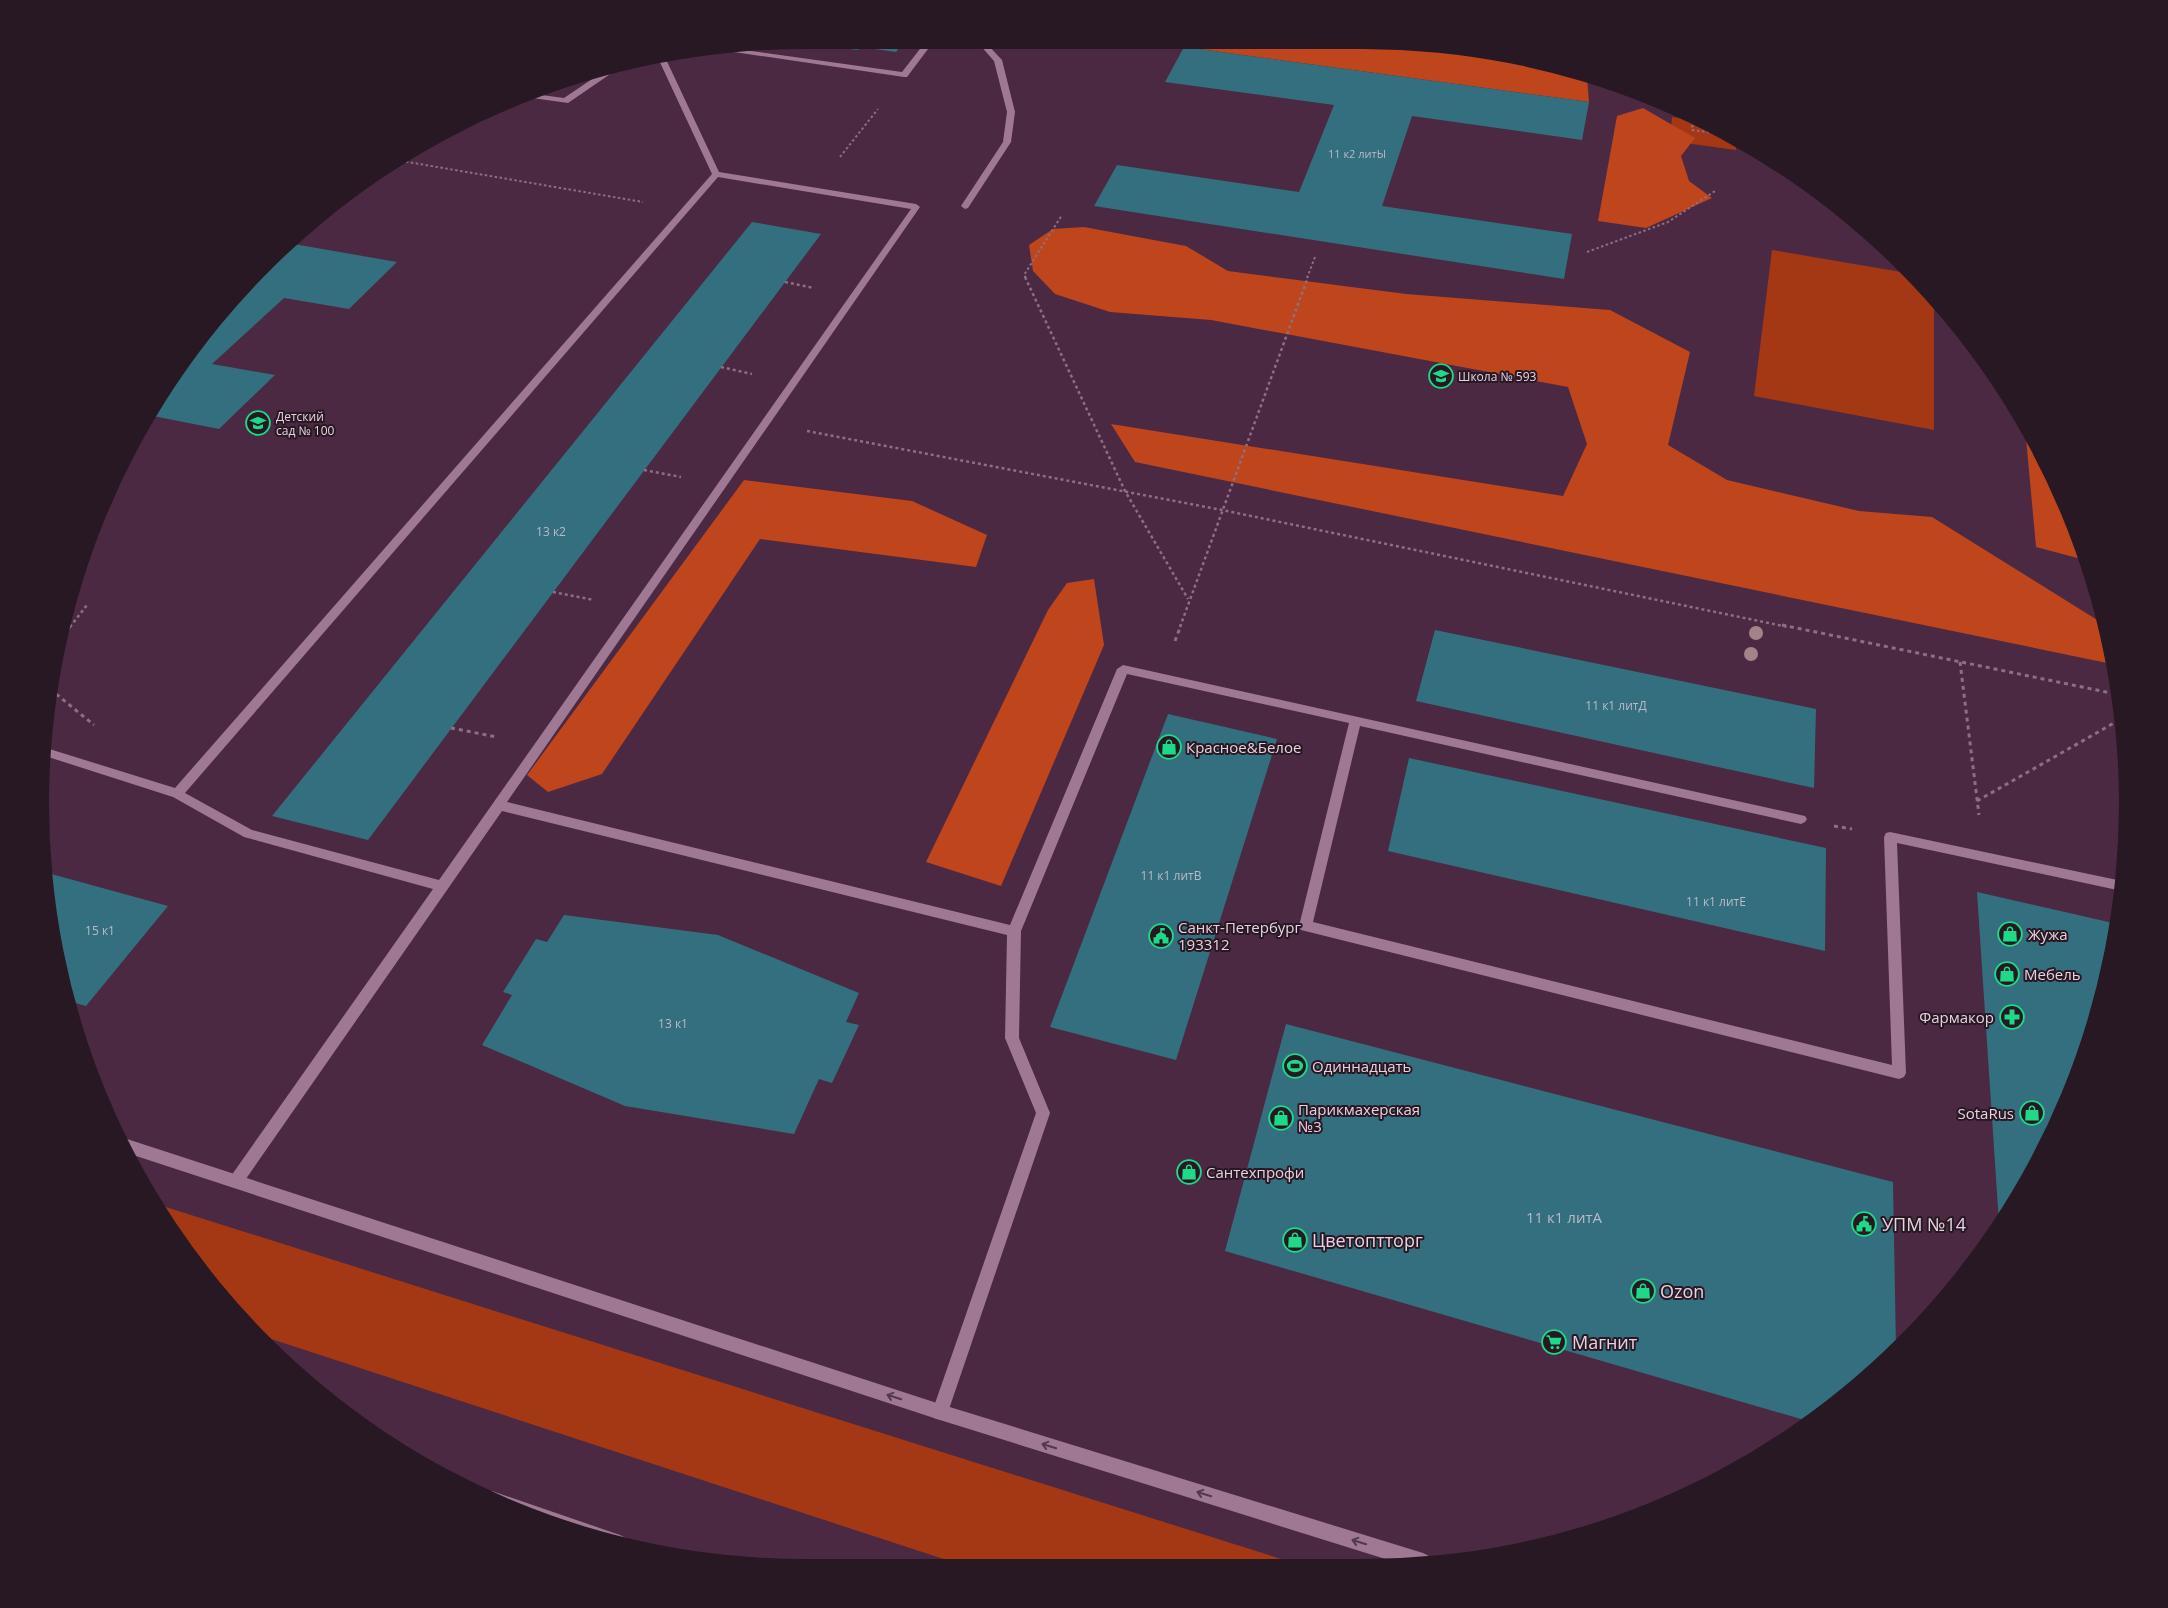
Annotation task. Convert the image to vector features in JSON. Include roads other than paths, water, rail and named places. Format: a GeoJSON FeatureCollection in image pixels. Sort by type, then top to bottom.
{"type":"FeatureCollection","features":[{"type":"Feature","properties":{"kind":"street"},"geometry":{"type":"LineString","coordinates":[[737,52],[904,75],[924,49]]}},
{"type":"Feature","properties":{"kind":"street"},"geometry":{"type":"LineString","coordinates":[[965,206],[1006,142],[1012,112],[998,60],[988,49]]}},
{"type":"Feature","properties":{"kind":"street"},"geometry":{"type":"LineString","coordinates":[[663,62],[716,174]]}},
{"type":"Feature","properties":{"kind":"street"},"geometry":{"type":"LineString","coordinates":[[538,97],[565,101],[601,77]]}},
{"type":"Feature","properties":{"kind":"street"},"geometry":{"type":"LineString","coordinates":[[236,1181],[916,207],[716,174]]}},
{"type":"Feature","properties":{"kind":"street"},"geometry":{"type":"LineString","coordinates":[[177,794],[716,174]]}},
{"type":"Feature","properties":{"kind":"street"},"geometry":{"type":"LineString","coordinates":[[940,1412],[1043,1113],[1012,1038],[1014,931],[1123,669],[1355,722],[1802,819]]}},
{"type":"Feature","properties":{"kind":"street"},"geometry":{"type":"LineString","coordinates":[[1355,722],[1306,926],[1900,1073],[1890,837],[2115,884]]}},
{"type":"Feature","properties":{"kind":"street"},"geometry":{"type":"LineString","coordinates":[[50,754],[177,794],[248,834],[441,886]]}},
{"type":"Feature","properties":{"kind":"street"},"geometry":{"type":"LineString","coordinates":[[498,804],[1014,931]]}},
{"type":"Feature","properties":{"kind":"street"},"geometry":{"type":"LineString","coordinates":[[133,1149],[940,1412],[1410,1558]]}},
{"type":"Feature","properties":{"kind":"place","name":"Школа № 593"},"geometry":{"type":"Point","coordinates":[1441,376]}},
{"type":"Feature","properties":{"kind":"place","name":"Детский сад № 100"},"geometry":{"type":"Point","coordinates":[258,423]}},
{"type":"Feature","properties":{"kind":"place","name":"Красное&Белое"},"geometry":{"type":"Point","coordinates":[1169,747]}},
{"type":"Feature","properties":{"kind":"place","name":"Жужа"},"geometry":{"type":"Point","coordinates":[2010,934]}},
{"type":"Feature","properties":{"kind":"place","name":"Санкт-Петербург 193312"},"geometry":{"type":"Point","coordinates":[1161,936]}},
{"type":"Feature","properties":{"kind":"place","name":"Мебель"},"geometry":{"type":"Point","coordinates":[2007,974]}},
{"type":"Feature","properties":{"kind":"place","name":"Фармакор"},"geometry":{"type":"Point","coordinates":[2012,1017]}},
{"type":"Feature","properties":{"kind":"place","name":"Одиннадцать"},"geometry":{"type":"Point","coordinates":[1295,1066]}},
{"type":"Feature","properties":{"kind":"place","name":"SotaRus"},"geometry":{"type":"Point","coordinates":[2032,1113]}},
{"type":"Feature","properties":{"kind":"place","name":"Парикмахерская №3"},"geometry":{"type":"Point","coordinates":[1281,1118]}},
{"type":"Feature","properties":{"kind":"place","name":"Сантехпрофи"},"geometry":{"type":"Point","coordinates":[1189,1172]}},
{"type":"Feature","properties":{"kind":"place","name":"УПМ №14"},"geometry":{"type":"Point","coordinates":[1864,1224]}},
{"type":"Feature","properties":{"kind":"place","name":"Цветоптторг"},"geometry":{"type":"Point","coordinates":[1295,1240]}},
{"type":"Feature","properties":{"kind":"place","name":"Ozon"},"geometry":{"type":"Point","coordinates":[1643,1291]}},
{"type":"Feature","properties":{"kind":"place","name":"Магнит"},"geometry":{"type":"Point","coordinates":[1554,1342]}}]}
